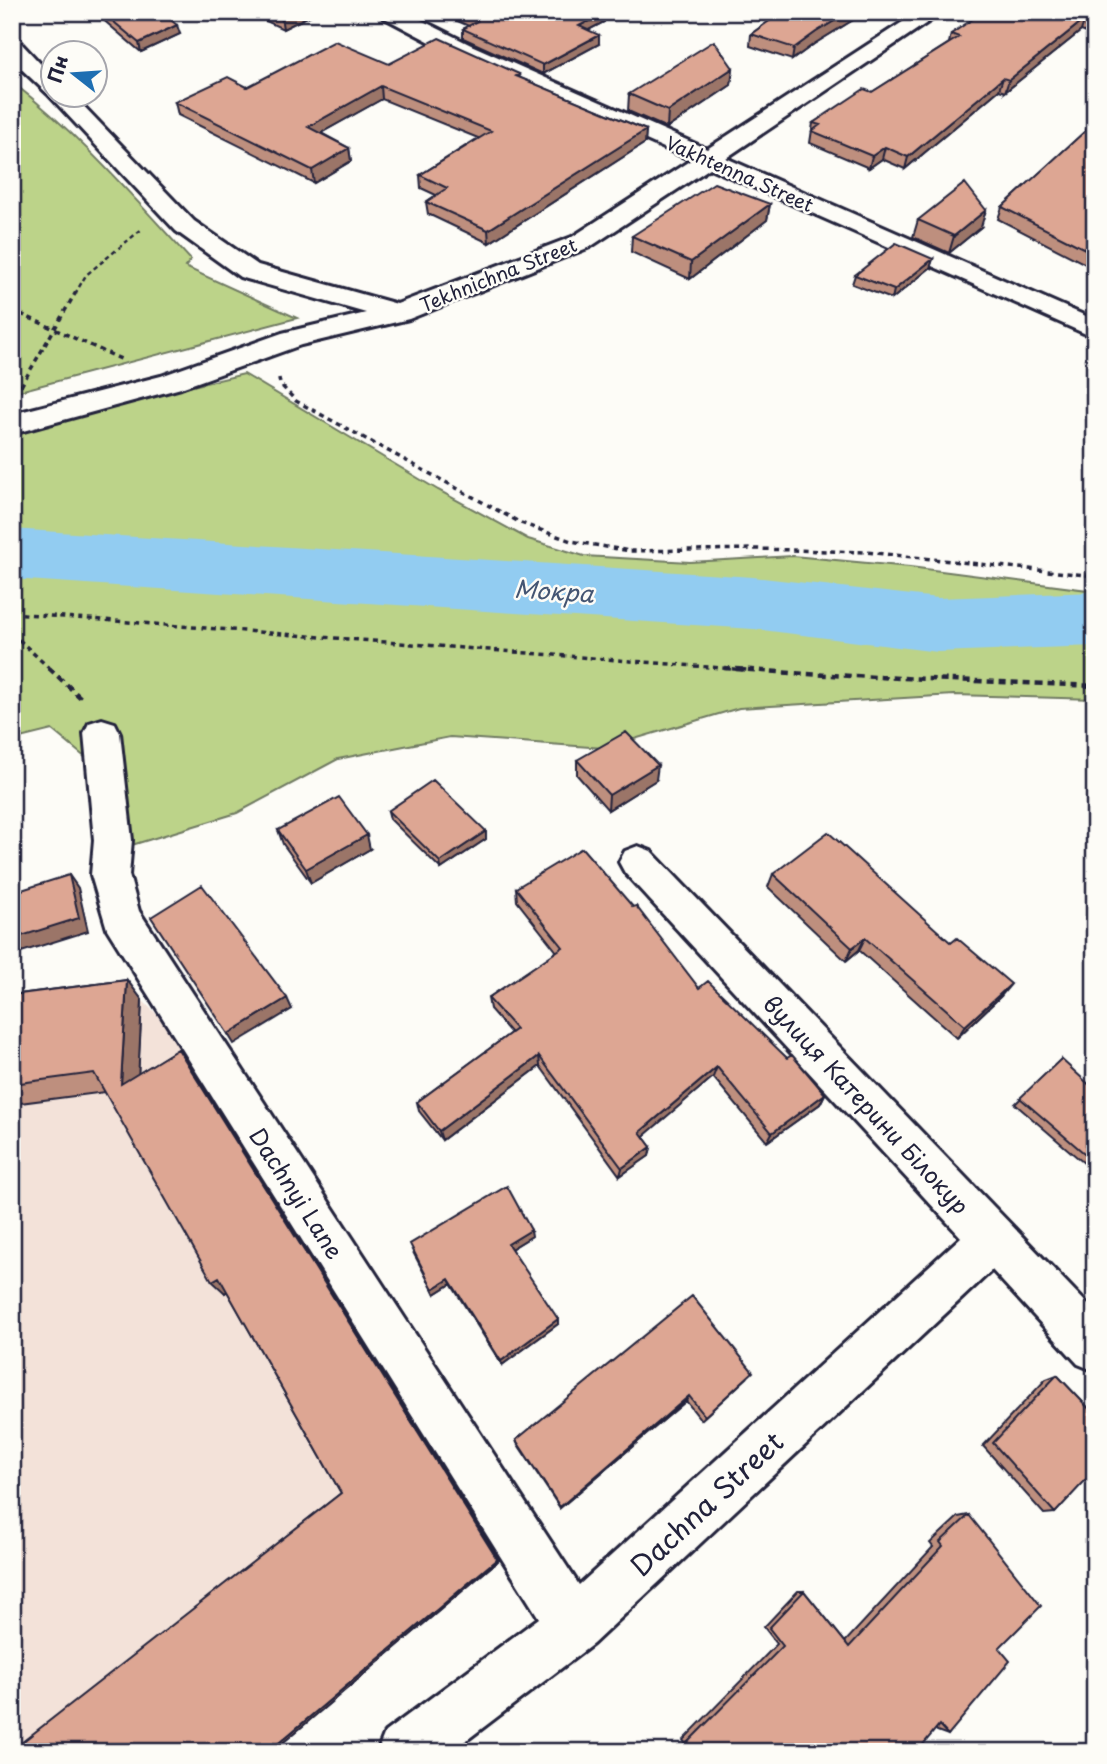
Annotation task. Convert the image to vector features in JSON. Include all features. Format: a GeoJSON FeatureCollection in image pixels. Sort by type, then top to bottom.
{"type":"FeatureCollection","features":[{"type":"Feature","properties":{"kind":"street","name":"Vakhtenna Street"},"geometry":{"type":"LineString","coordinates":[[388,12],[463,50],[1095,330]]}},
{"type":"Feature","properties":{"kind":"street","name":"Tekhnichna Street"},"geometry":{"type":"LineString","coordinates":[[12,424],[172,382],[292,339],[399,313],[581,242],[933,12]]}},
{"type":"Feature","properties":{"kind":"street"},"geometry":{"type":"LineString","coordinates":[[12,47],[38,74]]}},
{"type":"Feature","properties":{"kind":"street"},"geometry":{"type":"LineString","coordinates":[[72,108],[185,226],[249,271],[399,313]]}},
{"type":"Feature","properties":{"kind":"street","name":"Dachnyi Lane"},"geometry":{"type":"LineString","coordinates":[[102,733],[113,841],[110,875],[121,918],[574,1625]]}},
{"type":"Feature","properties":{"kind":"street","name":"вулиця Катерини Білокур"},"geometry":{"type":"LineString","coordinates":[[638,862],[1095,1347]]}},
{"type":"Feature","properties":{"kind":"street","name":"Dachna Street"},"geometry":{"type":"LineString","coordinates":[[405,1752],[574,1625],[993,1237]]}},
{"type":"Feature","properties":{"kind":"path"},"geometry":{"type":"LineString","coordinates":[[19,388],[25,382],[86,275],[169,208]]}},
{"type":"Feature","properties":{"kind":"path"},"geometry":{"type":"LineString","coordinates":[[12,310],[172,382]]}},
{"type":"Feature","properties":{"kind":"path"},"geometry":{"type":"LineString","coordinates":[[292,339],[278,361],[279,384],[296,401],[521,523],[571,541],[630,551],[755,549],[865,552],[1095,576]]}},
{"type":"Feature","properties":{"kind":"path"},"geometry":{"type":"LineString","coordinates":[[12,613],[805,674],[1095,686]]}},
{"type":"Feature","properties":{"kind":"path"},"geometry":{"type":"LineString","coordinates":[[12,633],[90,706],[102,733]]}},
{"type":"Feature","properties":{"kind":"shaded area"},"geometry":{"type":"Polygon","coordinates":[[[142,1000],[204,1060],[506,1555],[272,1752],[12,1752],[12,1017],[142,1000]]]}},
{"type":"Feature","properties":{"kind":"green space"},"geometry":{"type":"Polygon","coordinates":[[[12,82],[38,103],[38,108],[44,108],[60,123],[127,190],[191,260],[185,267],[297,318],[12,393],[12,82]]]}},
{"type":"Feature","properties":{"kind":"green space"},"geometry":{"type":"Polygon","coordinates":[[[244,374],[438,490],[528,539],[584,556],[690,562],[793,556],[910,567],[1095,591],[1095,699],[954,695],[739,708],[604,748],[450,737],[338,759],[237,813],[122,848],[92,763],[52,730],[12,740],[12,428],[244,374]]]}},
{"type":"Feature","properties":{"kind":"building"},"geometry":{"type":"Polygon","coordinates":[[[102,12],[161,12],[177,25],[139,43],[102,12]]]}},
{"type":"Feature","properties":{"kind":"building"},"geometry":{"type":"Polygon","coordinates":[[[272,12],[288,12],[281,16],[272,12]]]}},
{"type":"Feature","properties":{"kind":"building"},"geometry":{"type":"Polygon","coordinates":[[[457,12],[604,13],[579,26],[599,35],[543,65],[463,29],[477,21],[457,12]]]}},
{"type":"Feature","properties":{"kind":"building"},"geometry":{"type":"Polygon","coordinates":[[[782,12],[849,12],[794,48],[751,34],[782,12]]]}},
{"type":"Feature","properties":{"kind":"building"},"geometry":{"type":"Polygon","coordinates":[[[983,12],[1095,12],[1095,23],[1085,19],[1009,80],[1003,78],[908,157],[885,147],[872,156],[812,131],[820,125],[813,123],[864,89],[872,92],[959,37],[951,34],[983,12]]]}},
{"type":"Feature","properties":{"kind":"building"},"geometry":{"type":"Polygon","coordinates":[[[439,38],[519,74],[516,76],[646,130],[488,230],[426,202],[447,188],[420,175],[491,131],[381,86],[308,127],[349,148],[312,170],[175,102],[228,77],[247,87],[335,41],[389,64],[439,38]]]}},
{"type":"Feature","properties":{"kind":"building"},"geometry":{"type":"Polygon","coordinates":[[[714,41],[733,68],[668,111],[629,94],[714,41]]]}},
{"type":"Feature","properties":{"kind":"building"},"geometry":{"type":"Polygon","coordinates":[[[1095,122],[1095,254],[1002,207],[1095,122]]]}},
{"type":"Feature","properties":{"kind":"building"},"geometry":{"type":"Polygon","coordinates":[[[714,183],[770,204],[691,262],[632,236],[714,183]]]}},
{"type":"Feature","properties":{"kind":"building"},"geometry":{"type":"Polygon","coordinates":[[[965,183],[986,210],[954,236],[918,220],[965,183]]]}},
{"type":"Feature","properties":{"kind":"building"},"geometry":{"type":"Polygon","coordinates":[[[896,243],[933,259],[894,290],[855,275],[896,243]]]}},
{"type":"Feature","properties":{"kind":"building"},"geometry":{"type":"Polygon","coordinates":[[[626,732],[658,765],[609,795],[577,760],[626,732]]]}},
{"type":"Feature","properties":{"kind":"building"},"geometry":{"type":"Polygon","coordinates":[[[433,780],[486,831],[440,862],[388,811],[433,780]]]}},
{"type":"Feature","properties":{"kind":"building"},"geometry":{"type":"Polygon","coordinates":[[[339,797],[367,835],[306,869],[278,830],[339,797]]]}},
{"type":"Feature","properties":{"kind":"building"},"geometry":{"type":"Polygon","coordinates":[[[828,832],[951,943],[957,938],[1011,984],[965,1026],[865,938],[852,948],[773,874],[828,832]]]}},
{"type":"Feature","properties":{"kind":"building"},"geometry":{"type":"Polygon","coordinates":[[[582,848],[633,907],[636,906],[699,988],[708,981],[787,1058],[792,1055],[825,1094],[772,1133],[717,1067],[640,1132],[651,1147],[622,1168],[539,1056],[439,1131],[417,1102],[516,1029],[488,998],[563,947],[516,888],[582,848]]]}},
{"type":"Feature","properties":{"kind":"building"},"geometry":{"type":"Polygon","coordinates":[[[69,875],[79,918],[12,939],[12,893],[69,875]]]}},
{"type":"Feature","properties":{"kind":"building"},"geometry":{"type":"Polygon","coordinates":[[[202,885],[287,998],[228,1034],[151,917],[202,885]]]}},
{"type":"Feature","properties":{"kind":"building"},"geometry":{"type":"Polygon","coordinates":[[[127,980],[121,1084],[178,1049],[497,1559],[268,1752],[12,1752],[341,1493],[219,1277],[212,1281],[94,1073],[12,1084],[12,995],[127,980]]]}},
{"type":"Feature","properties":{"kind":"building"},"geometry":{"type":"Polygon","coordinates":[[[1061,1059],[1095,1090],[1095,1156],[1091,1159],[1020,1098],[1061,1059]]]}},
{"type":"Feature","properties":{"kind":"building"},"geometry":{"type":"Polygon","coordinates":[[[507,1186],[531,1230],[508,1244],[558,1319],[501,1361],[449,1279],[433,1289],[410,1244],[507,1186]]]}},
{"type":"Feature","properties":{"kind":"building"},"geometry":{"type":"Polygon","coordinates":[[[692,1296],[753,1372],[705,1416],[689,1396],[560,1507],[516,1440],[692,1296]]]}},
{"type":"Feature","properties":{"kind":"building"},"geometry":{"type":"Polygon","coordinates":[[[1057,1375],[1095,1415],[1095,1470],[1055,1513],[993,1443],[1057,1375]]]}},
{"type":"Feature","properties":{"kind":"building"},"geometry":{"type":"Polygon","coordinates":[[[969,1515],[1041,1606],[999,1648],[1010,1661],[948,1735],[939,1725],[917,1752],[691,1752],[686,1744],[783,1646],[769,1628],[804,1591],[849,1647],[943,1546],[940,1542],[969,1515]]]}},
{"type":"Feature","properties":{"kind":"waterway","name":"Мокра"},"geometry":{"type":"LineString","coordinates":[[12,554],[753,603],[938,625],[1095,619]]}}]}
